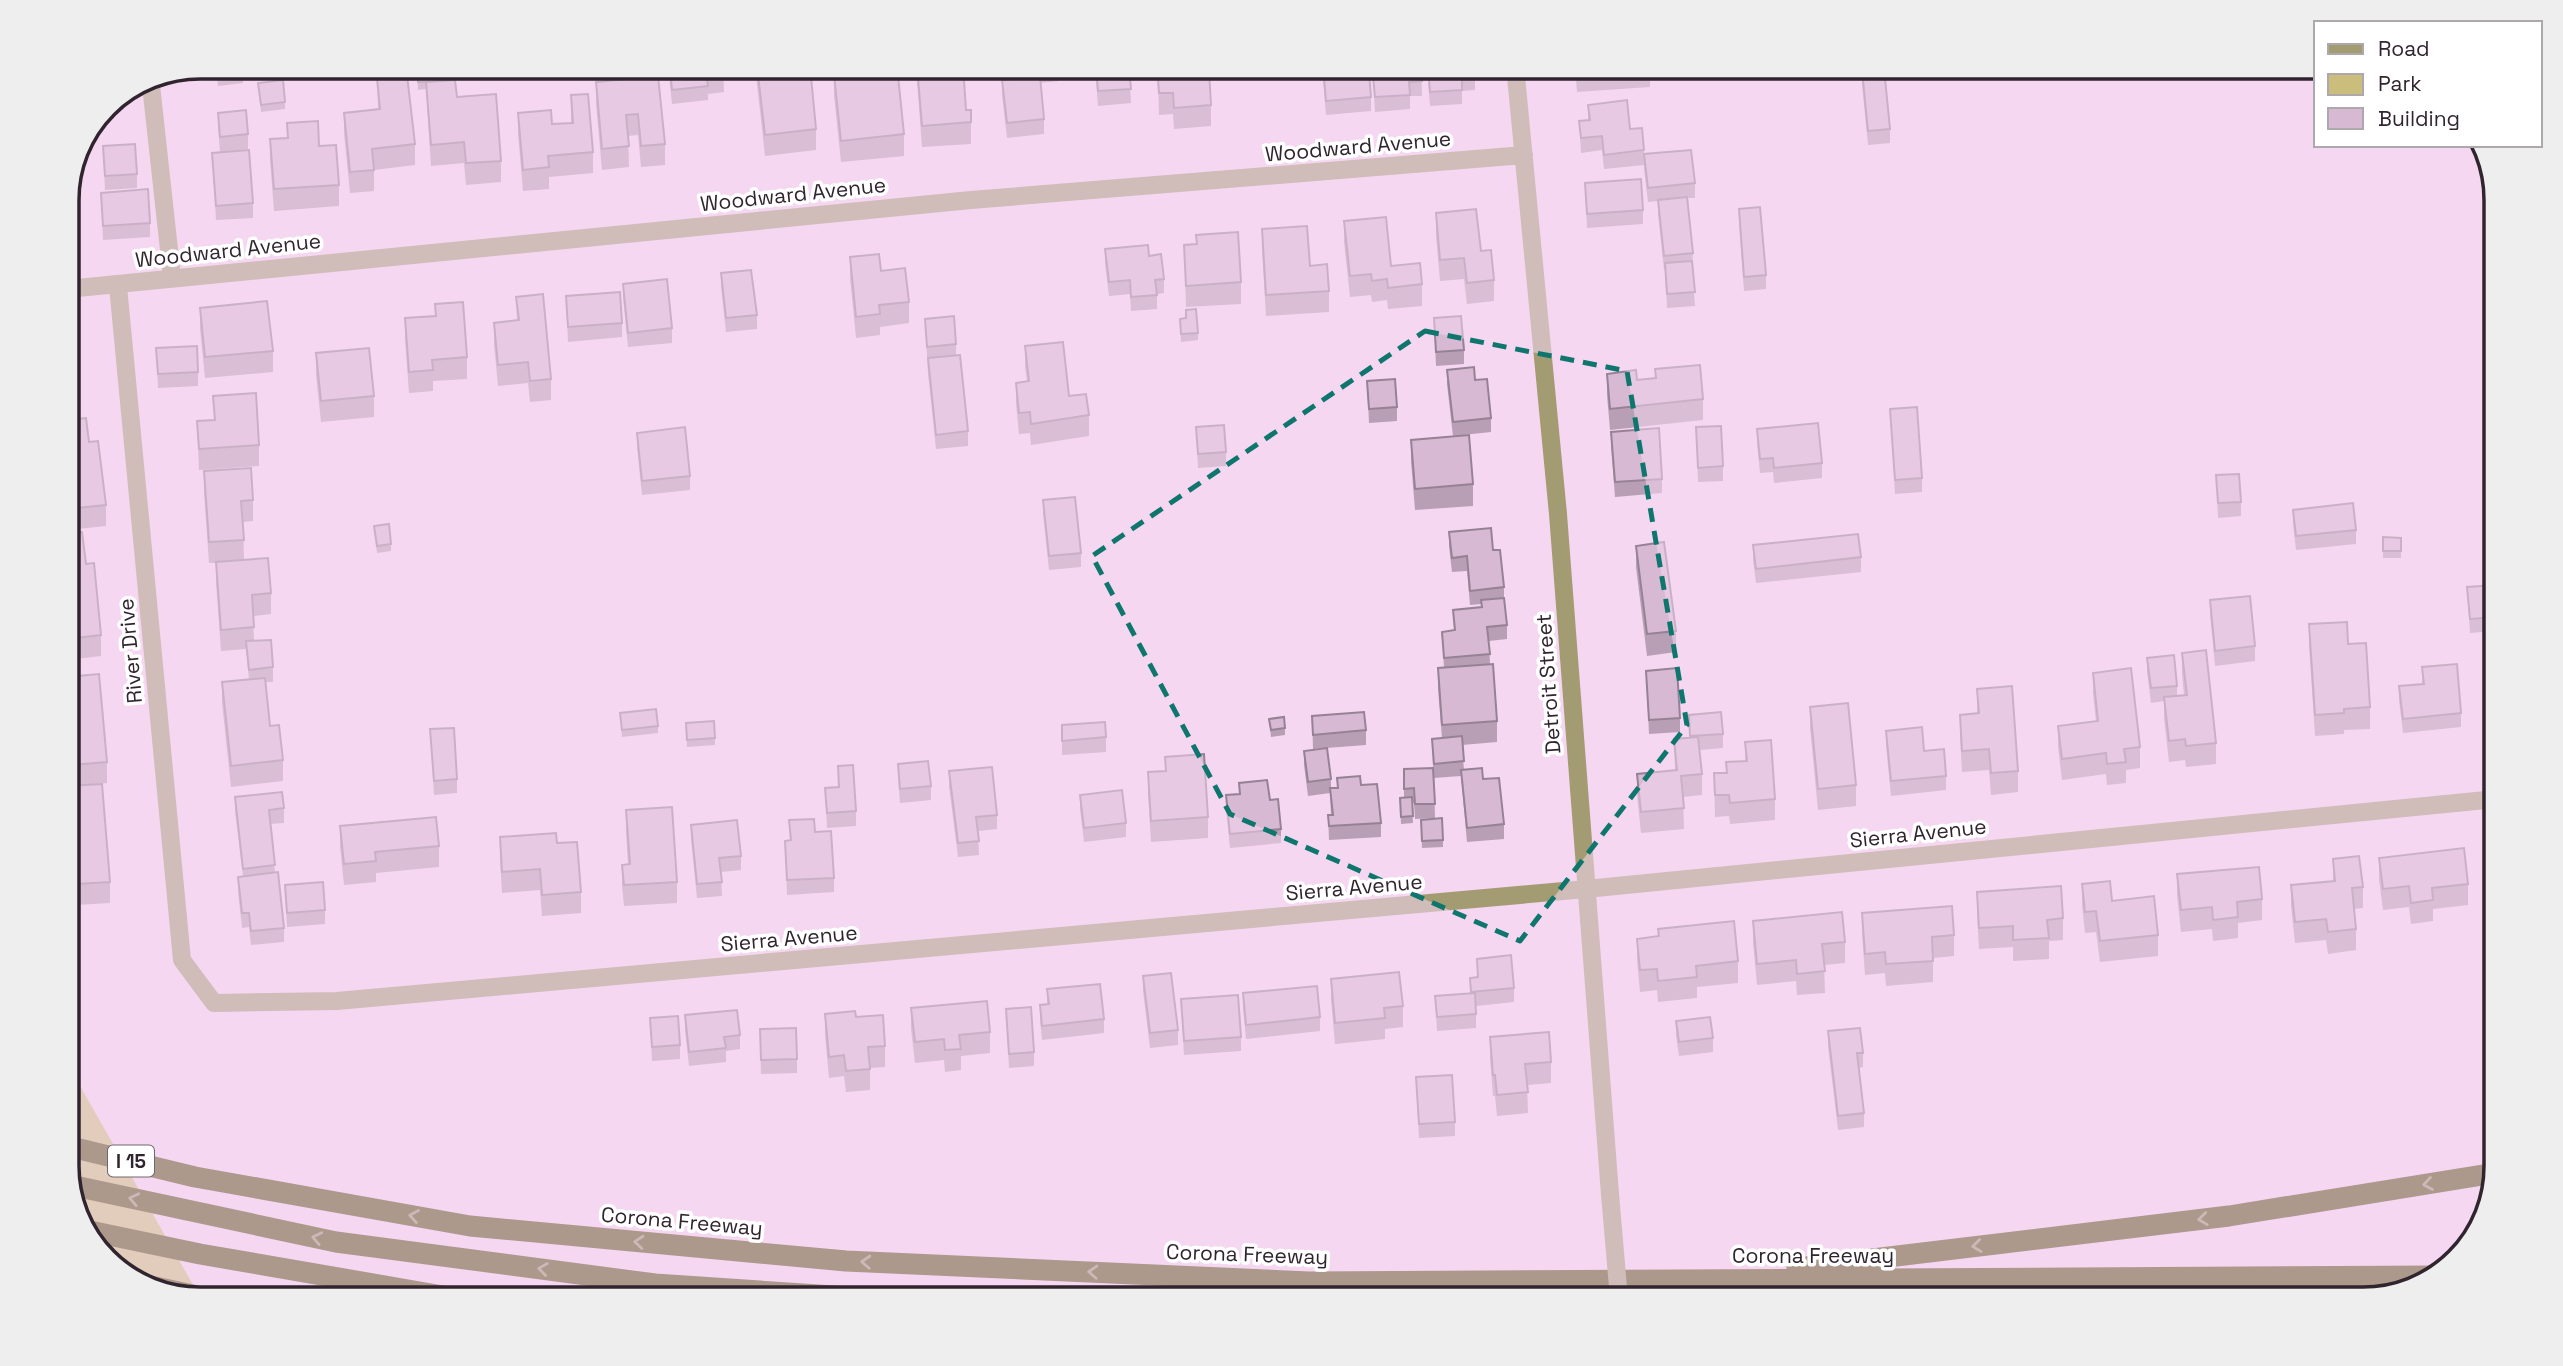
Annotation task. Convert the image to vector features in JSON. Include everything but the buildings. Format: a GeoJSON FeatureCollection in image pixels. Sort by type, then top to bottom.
{"type":"FeatureCollection","features":[{"type":"Feature","properties":{"kind":"highway","name":"Corona Freeway"},"geometry":{"type":"LineString","coordinates":[[79,1149],[195,1177],[470,1226],[846,1261],[1309,1282],[2414,1276]]}},
{"type":"Feature","properties":{"kind":"highway"},"geometry":{"type":"LineString","coordinates":[[1697,1280],[2229,1216],[2483,1175]]}},
{"type":"Feature","properties":{"kind":"highway"},"geometry":{"type":"LineString","coordinates":[[81,1187],[336,1242],[655,1284],[697,1287]]}},
{"type":"Feature","properties":{"kind":"highway"},"geometry":{"type":"LineString","coordinates":[[98,1233],[387,1287]]}},
{"type":"Feature","properties":{"kind":"street","name":"Detroit Street"},"geometry":{"type":"LineString","coordinates":[[1517,79],[1558,514],[1618,1287]]}},
{"type":"Feature","properties":{"kind":"street"},"geometry":{"type":"LineString","coordinates":[[151,89],[173,277]]}},
{"type":"Feature","properties":{"kind":"street","name":"Woodward Avenue"},"geometry":{"type":"LineString","coordinates":[[79,288],[957,201],[1524,155]]}},
{"type":"Feature","properties":{"kind":"street","name":"River Drive"},"geometry":{"type":"LineString","coordinates":[[118,285],[182,960],[214,1003]]}},
{"type":"Feature","properties":{"kind":"street","name":"Sierra Avenue"},"geometry":{"type":"LineString","coordinates":[[214,1003],[337,1002],[1586,889],[2484,800]]}},
{"type":"Feature","properties":{"kind":"highlighted area"},"geometry":{"type":"Polygon","coordinates":[[[1425,331],[1627,371],[1687,725],[1520,941],[1230,814],[1092,556],[1425,331]]]}},
{"type":"Feature","properties":{"kind":"green space"},"geometry":{"type":"Polygon","coordinates":[[[79,1084],[194,1287],[168,1283],[132,1267],[109,1246],[91,1220],[81,1190],[79,1174],[79,1084]]]}}]}
